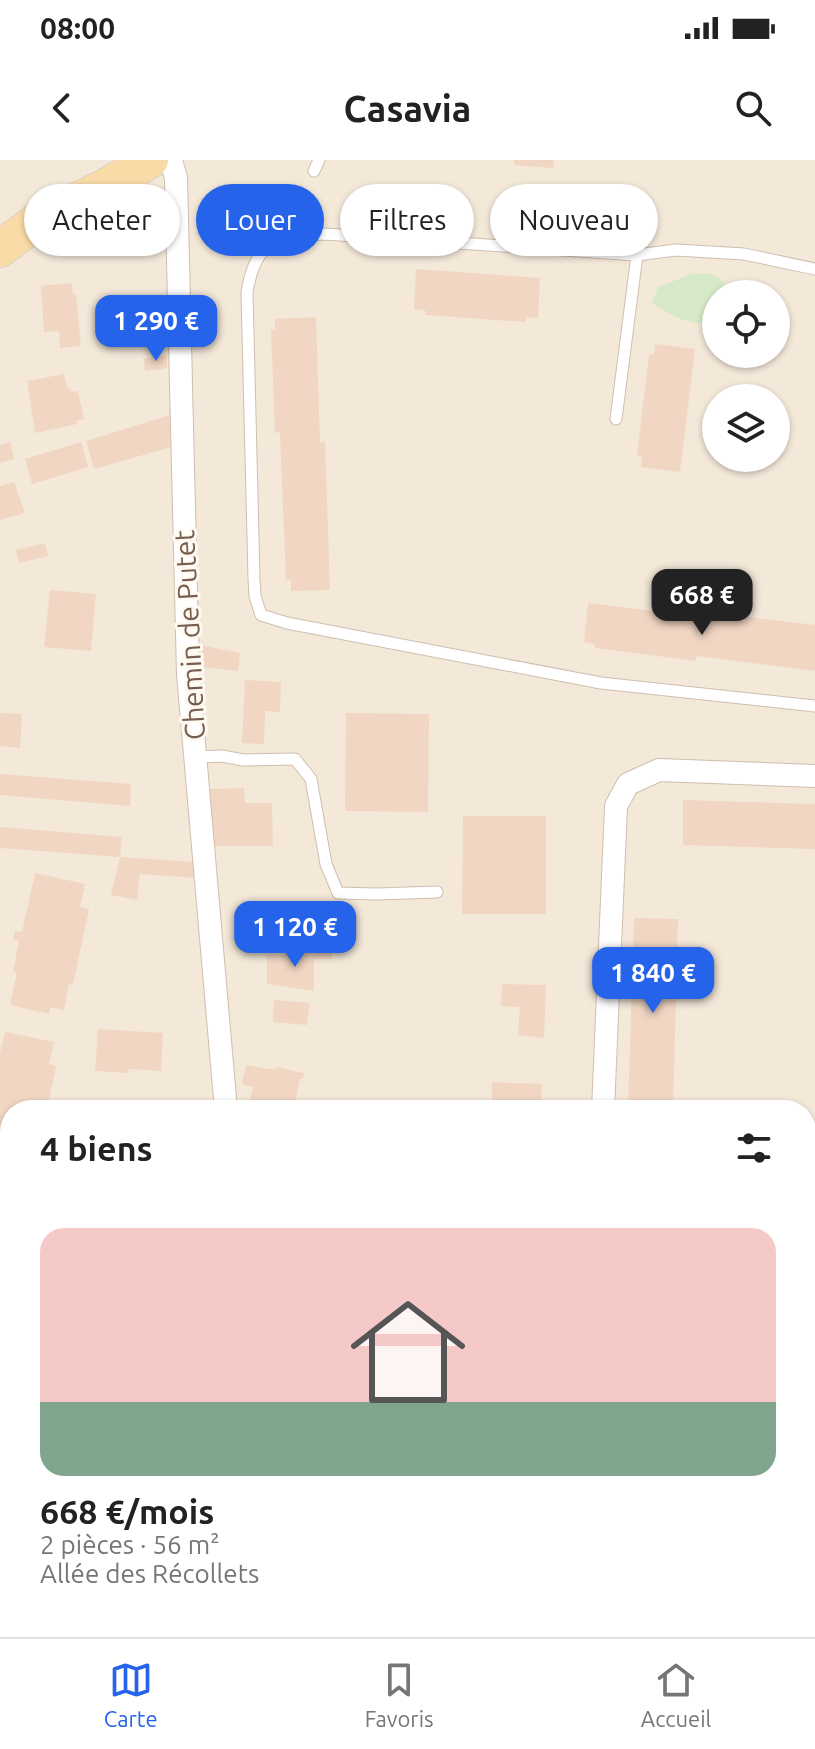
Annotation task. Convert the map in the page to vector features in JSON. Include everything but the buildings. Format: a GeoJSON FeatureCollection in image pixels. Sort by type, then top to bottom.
{"type":"FeatureCollection","features":[{"type":"Feature","properties":{"kind":"main road"},"geometry":{"type":"LineString","coordinates":[[0,249],[40,219],[130,168]]}},
{"type":"Feature","properties":{"kind":"street","name":"Chemin de Putet"},"geometry":{"type":"LineString","coordinates":[[171,160],[176,178],[186,615],[225,1100]]}},
{"type":"Feature","properties":{"kind":"street"},"geometry":{"type":"LineString","coordinates":[[603,1100],[616,806],[628,784],[659,770],[815,776]]}},
{"type":"Feature","properties":{"kind":"lane"},"geometry":{"type":"LineString","coordinates":[[490,245],[325,234],[287,236],[265,248],[251,268],[247,292],[254,579],[261,615],[287,623],[601,683],[815,706]]}},
{"type":"Feature","properties":{"kind":"lane"},"geometry":{"type":"LineString","coordinates":[[658,252],[676,250],[744,254],[815,269]]}},
{"type":"Feature","properties":{"kind":"lane"},"geometry":{"type":"LineString","coordinates":[[616,419],[637,256]]}},
{"type":"Feature","properties":{"kind":"lane"},"geometry":{"type":"LineString","coordinates":[[196,757],[295,759],[311,779],[326,864],[338,893],[437,892]]}},
{"type":"Feature","properties":{"kind":"shaded area"},"geometry":{"type":"Polygon","coordinates":[[[0,160],[815,160],[815,1100],[0,1100],[0,160]]]}},
{"type":"Feature","properties":{"kind":"green space"},"geometry":{"type":"Polygon","coordinates":[[[707,273],[721,280],[702,280],[702,323],[675,316],[652,303],[658,287],[692,274],[707,273]]]}}]}
